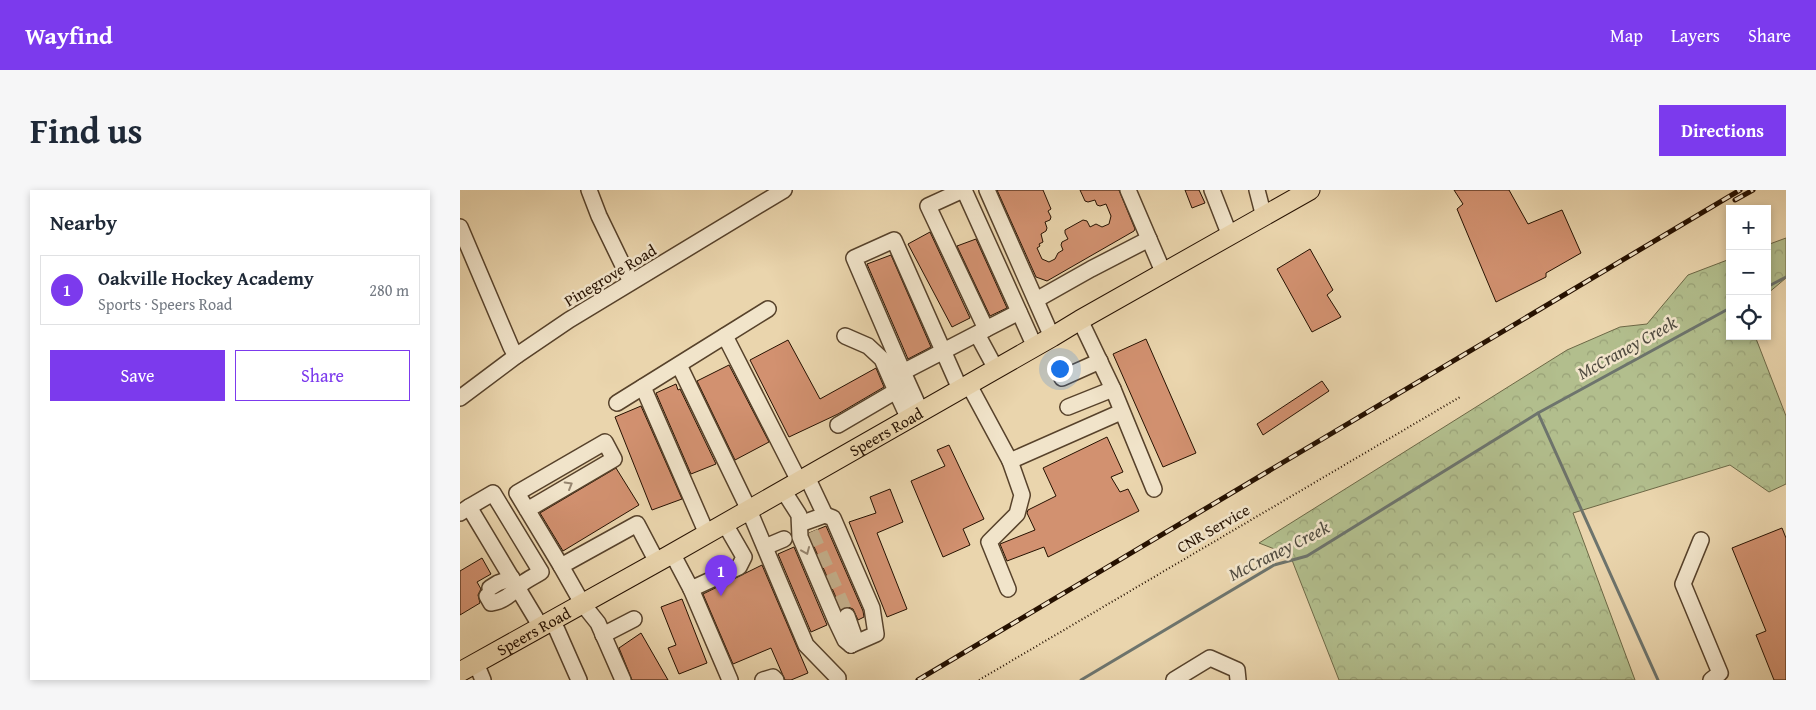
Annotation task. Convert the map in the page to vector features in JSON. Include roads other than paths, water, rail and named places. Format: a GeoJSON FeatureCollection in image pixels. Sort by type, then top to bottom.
{"type":"FeatureCollection","features":[{"type":"Feature","properties":{"kind":"main road","name":"Speers Road"},"geometry":{"type":"LineString","coordinates":[[473,672],[582,603],[725,524],[1310,190]]}},
{"type":"Feature","properties":{"kind":"street"},"geometry":{"type":"LineString","coordinates":[[589,190],[599,216],[632,282]]}},
{"type":"Feature","properties":{"kind":"street","name":"Pinegrove Road"},"geometry":{"type":"LineString","coordinates":[[460,398],[516,356],[569,320],[784,190]]}},
{"type":"Feature","properties":{"kind":"street"},"geometry":{"type":"LineString","coordinates":[[996,369],[928,206],[963,190],[1035,347]]}},
{"type":"Feature","properties":{"kind":"street"},"geometry":{"type":"LineString","coordinates":[[986,190],[1052,337]]}},
{"type":"Feature","properties":{"kind":"street"},"geometry":{"type":"LineString","coordinates":[[1128,190],[1164,274]]}},
{"type":"Feature","properties":{"kind":"street"},"geometry":{"type":"LineString","coordinates":[[1212,190],[1230,236]]}},
{"type":"Feature","properties":{"kind":"street"},"geometry":{"type":"LineString","coordinates":[[1257,190],[1264,217]]}},
{"type":"Feature","properties":{"kind":"street"},"geometry":{"type":"LineString","coordinates":[[460,227],[464,252],[516,356]]}},
{"type":"Feature","properties":{"kind":"street"},"geometry":{"type":"LineString","coordinates":[[1036,300],[1091,268],[1149,239]]}},
{"type":"Feature","properties":{"kind":"street"},"geometry":{"type":"LineString","coordinates":[[915,415],[903,372],[854,258],[894,240],[943,351],[1010,461],[1022,495],[1017,514],[989,542],[1008,589]]}},
{"type":"Feature","properties":{"kind":"street"},"geometry":{"type":"LineString","coordinates":[[618,403],[768,309]]}},
{"type":"Feature","properties":{"kind":"street"},"geometry":{"type":"LineString","coordinates":[[903,372],[1019,312]]}},
{"type":"Feature","properties":{"kind":"street"},"geometry":{"type":"LineString","coordinates":[[1080,320],[1113,389],[1154,489]]}},
{"type":"Feature","properties":{"kind":"street"},"geometry":{"type":"LineString","coordinates":[[726,336],[796,483],[825,515],[833,518],[872,608],[876,634],[851,645]]}},
{"type":"Feature","properties":{"kind":"street"},"geometry":{"type":"LineString","coordinates":[[844,336],[868,346],[882,360],[896,391],[915,415]]}},
{"type":"Feature","properties":{"kind":"street"},"geometry":{"type":"LineString","coordinates":[[1062,378],[1100,361]]}},
{"type":"Feature","properties":{"kind":"street"},"geometry":{"type":"LineString","coordinates":[[679,365],[749,510],[806,645],[838,678]]}},
{"type":"Feature","properties":{"kind":"street"},"geometry":{"type":"LineString","coordinates":[[643,387],[707,534]]}},
{"type":"Feature","properties":{"kind":"street"},"geometry":{"type":"LineString","coordinates":[[1068,407],[1113,389]]}},
{"type":"Feature","properties":{"kind":"street"},"geometry":{"type":"LineString","coordinates":[[838,425],[896,391]]}},
{"type":"Feature","properties":{"kind":"street"},"geometry":{"type":"LineString","coordinates":[[1010,461],[1121,412]]}},
{"type":"Feature","properties":{"kind":"street"},"geometry":{"type":"LineString","coordinates":[[527,510],[614,459],[605,442],[517,493],[527,510],[561,566],[582,603],[598,623],[623,680]]}},
{"type":"Feature","properties":{"kind":"street"},"geometry":{"type":"LineString","coordinates":[[796,483],[799,515],[806,526]]}},
{"type":"Feature","properties":{"kind":"street"},"geometry":{"type":"LineString","coordinates":[[489,592],[491,603],[498,602],[515,584],[522,584],[541,572],[493,493],[464,510],[515,584],[547,624],[579,680]]}},
{"type":"Feature","properties":{"kind":"street"},"geometry":{"type":"LineString","coordinates":[[825,515],[806,526],[800,537],[838,626],[845,640],[851,645]]}},
{"type":"Feature","properties":{"kind":"street"},"geometry":{"type":"LineString","coordinates":[[561,566],[637,524],[691,589],[730,680]]}},
{"type":"Feature","properties":{"kind":"street"},"geometry":{"type":"LineString","coordinates":[[691,589],[739,567],[744,557],[725,524]]}},
{"type":"Feature","properties":{"kind":"street"},"geometry":{"type":"LineString","coordinates":[[765,547],[784,539]]}},
{"type":"Feature","properties":{"kind":"street"},"geometry":{"type":"LineString","coordinates":[[1702,540],[1683,584],[1720,673],[1712,680]]}},
{"type":"Feature","properties":{"kind":"street"},"geometry":{"type":"LineString","coordinates":[[847,616],[854,636],[851,645]]}},
{"type":"Feature","properties":{"kind":"street"},"geometry":{"type":"LineString","coordinates":[[603,635],[634,619]]}},
{"type":"Feature","properties":{"kind":"street"},"geometry":{"type":"LineString","coordinates":[[1174,680],[1210,658],[1237,670],[1238,680]]}},
{"type":"Feature","properties":{"kind":"street"},"geometry":{"type":"LineString","coordinates":[[763,680],[773,677],[776,680]]}},
{"type":"Feature","properties":{"kind":"waterway","name":"McCraney Creek"},"geometry":{"type":"LineString","coordinates":[[1771,285],[1786,277]]}},
{"type":"Feature","properties":{"kind":"waterway","name":"McCraney Creek"},"geometry":{"type":"LineString","coordinates":[[1658,680],[1538,413],[1726,310]]}},
{"type":"Feature","properties":{"kind":"waterway","name":"McCraney Creek"},"geometry":{"type":"LineString","coordinates":[[1081,680],[1274,565],[1307,556],[1538,413]]}},
{"type":"Feature","properties":{"kind":"tunnel"},"geometry":{"type":"LineString","coordinates":[[811,532],[847,616]]}},
{"type":"Feature","properties":{"kind":"railway"},"geometry":{"type":"LineString","coordinates":[[918,680],[1740,190]]}},
{"type":"Feature","properties":{"kind":"railway"},"geometry":{"type":"LineString","coordinates":[[1735,200],[1753,190]]}},
{"type":"Feature","properties":{"kind":"place","name":"Oakville Hockey Academy"},"geometry":{"type":"Point","coordinates":[721,596]}}]}
